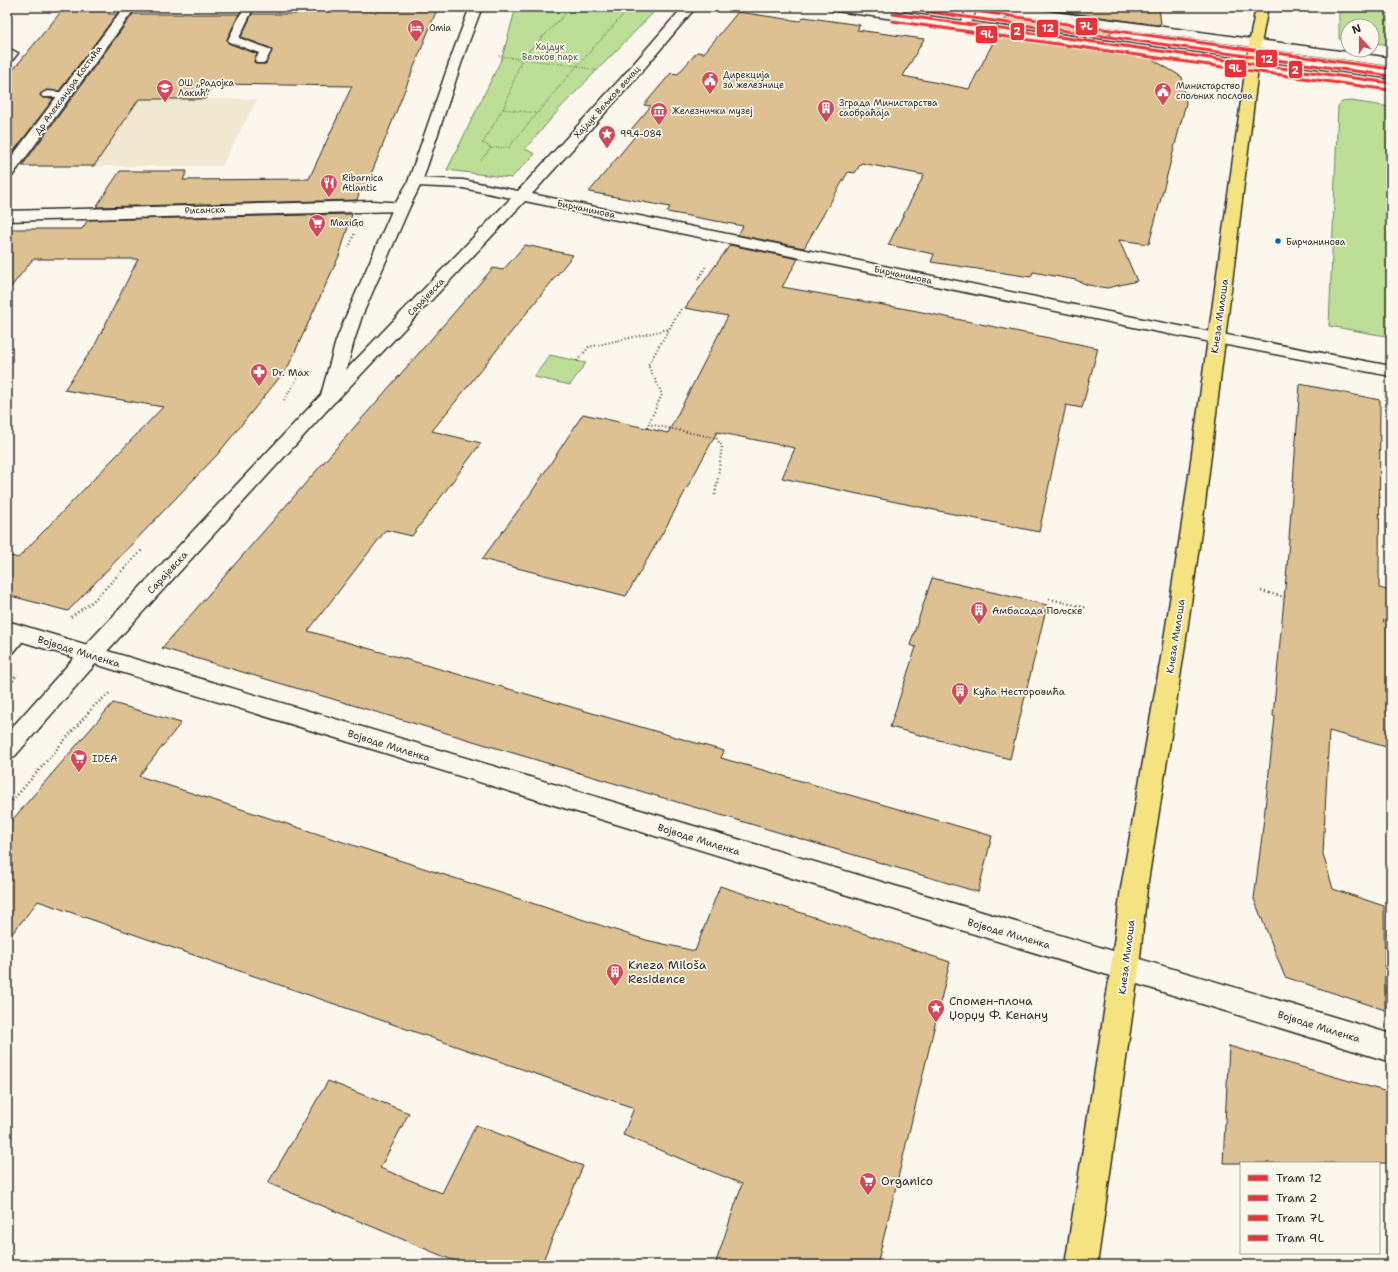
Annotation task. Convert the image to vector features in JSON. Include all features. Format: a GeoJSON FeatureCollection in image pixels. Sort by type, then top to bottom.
{"type":"FeatureCollection","features":[{"type":"Feature","properties":{"kind":"main road","name":"Кнеза Милоша"},"geometry":{"type":"LineString","coordinates":[[1081,1265],[1125,967],[1134,888],[1173,652],[1195,504],[1255,44],[1262,7]]}},
{"type":"Feature","properties":{"kind":"street","name":"Др Александра Костића"},"geometry":{"type":"LineString","coordinates":[[7,173],[130,7]]}},
{"type":"Feature","properties":{"kind":"street"},"geometry":{"type":"LineString","coordinates":[[402,206],[416,182],[459,52],[476,7]]}},
{"type":"Feature","properties":{"kind":"street","name":"Хајдук Вељков венац"},"geometry":{"type":"LineString","coordinates":[[522,196],[627,80],[690,7]]}},
{"type":"Feature","properties":{"kind":"street"},"geometry":{"type":"LineString","coordinates":[[836,7],[1391,84]]}},
{"type":"Feature","properties":{"kind":"street"},"geometry":{"type":"LineString","coordinates":[[990,7],[1391,62]]}},
{"type":"Feature","properties":{"kind":"street","name":"Бирчанинова"},"geometry":{"type":"LineString","coordinates":[[416,182],[463,184],[1216,338],[1391,371]]}},
{"type":"Feature","properties":{"kind":"street","name":"Сарајевска"},"geometry":{"type":"LineString","coordinates":[[7,749],[90,655],[330,398],[522,196]]}},
{"type":"Feature","properties":{"kind":"street","name":"Сарајевска"},"geometry":{"type":"LineString","coordinates":[[330,398],[345,341],[354,316],[402,206]]}},
{"type":"Feature","properties":{"kind":"street","name":"Рисанска"},"geometry":{"type":"LineString","coordinates":[[7,216],[402,206]]}},
{"type":"Feature","properties":{"kind":"street","name":"Војводе Миленка"},"geometry":{"type":"LineString","coordinates":[[11,637],[90,655],[1391,1048]]}},
{"type":"Feature","properties":{"kind":"lane"},"geometry":{"type":"LineString","coordinates":[[249,7],[232,40],[265,51],[261,61]]}},
{"type":"Feature","properties":{"kind":"lane"},"geometry":{"type":"LineString","coordinates":[[964,25],[973,7]]}},
{"type":"Feature","properties":{"kind":"lane"},"geometry":{"type":"LineString","coordinates":[[47,95],[65,95]]}},
{"type":"Feature","properties":{"kind":"path"},"geometry":{"type":"LineString","coordinates":[[280,7],[299,8]]}},
{"type":"Feature","properties":{"kind":"path"},"geometry":{"type":"LineString","coordinates":[[572,7],[522,58],[503,109],[483,143],[491,148],[509,147],[577,66],[630,7]]}},
{"type":"Feature","properties":{"kind":"path"},"geometry":{"type":"LineString","coordinates":[[499,56],[577,66],[597,71]]}},
{"type":"Feature","properties":{"kind":"path"},"geometry":{"type":"LineString","coordinates":[[503,109],[538,113]]}},
{"type":"Feature","properties":{"kind":"path"},"geometry":{"type":"LineString","coordinates":[[347,254],[355,232]]}},
{"type":"Feature","properties":{"kind":"path"},"geometry":{"type":"LineString","coordinates":[[698,280],[706,266]]}},
{"type":"Feature","properties":{"kind":"path"},"geometry":{"type":"LineString","coordinates":[[647,428],[662,394],[648,365],[682,307]]}},
{"type":"Feature","properties":{"kind":"path"},"geometry":{"type":"LineString","coordinates":[[577,361],[589,347],[669,329]]}},
{"type":"Feature","properties":{"kind":"path"},"geometry":{"type":"LineString","coordinates":[[280,405],[307,363]]}},
{"type":"Feature","properties":{"kind":"path"},"geometry":{"type":"LineString","coordinates":[[648,424],[716,438],[722,446],[715,495]]}},
{"type":"Feature","properties":{"kind":"path"},"geometry":{"type":"LineString","coordinates":[[70,618],[93,601],[143,549]]}},
{"type":"Feature","properties":{"kind":"path"},"geometry":{"type":"LineString","coordinates":[[1261,591],[1285,596]]}},
{"type":"Feature","properties":{"kind":"path"},"geometry":{"type":"LineString","coordinates":[[1048,599],[1088,608]]}},
{"type":"Feature","properties":{"kind":"path"},"geometry":{"type":"LineString","coordinates":[[1383,621],[1391,622]]}},
{"type":"Feature","properties":{"kind":"path"},"geometry":{"type":"LineString","coordinates":[[7,807],[94,706],[115,689]]}},
{"type":"Feature","properties":{"kind":"shaded area","name":"ОШ „Радојка Лакић”"},"geometry":{"type":"Polygon","coordinates":[[[122,38],[205,99],[257,99],[222,166],[50,166],[122,38]]]}},
{"type":"Feature","properties":{"kind":"green space","name":"Хајдук Вељков парк"},"geometry":{"type":"Polygon","coordinates":[[[516,7],[659,7],[562,106],[525,149],[535,154],[511,178],[447,170],[502,58],[516,7]]]}},
{"type":"Feature","properties":{"kind":"green space"},"geometry":{"type":"Polygon","coordinates":[[[1339,7],[1391,7],[1391,45],[1380,44],[1380,18],[1340,18],[1339,39],[1339,7]]]}},
{"type":"Feature","properties":{"kind":"green space"},"geometry":{"type":"Polygon","coordinates":[[[1351,101],[1391,107],[1391,337],[1329,326],[1338,106],[1342,102],[1351,101]]]}},
{"type":"Feature","properties":{"kind":"green space"},"geometry":{"type":"Polygon","coordinates":[[[550,355],[586,363],[570,385],[534,377],[550,355]]]}},
{"type":"Feature","properties":{"kind":"building"},"geometry":{"type":"Polygon","coordinates":[[[65,7],[113,7],[108,14],[117,14],[59,91],[47,90],[40,94],[43,98],[54,98],[7,160],[7,77],[65,7]]]}},
{"type":"Feature","properties":{"kind":"building"},"geometry":{"type":"Polygon","coordinates":[[[300,7],[438,7],[366,187],[361,187],[357,200],[96,207],[120,171],[187,171],[183,180],[309,179],[352,86],[214,84],[205,99],[139,99],[94,166],[22,166],[133,14],[239,14],[227,39],[228,43],[257,54],[254,62],[257,64],[265,64],[272,50],[241,37],[252,14],[296,14],[300,7]]]}},
{"type":"Feature","properties":{"kind":"building"},"geometry":{"type":"Polygon","coordinates":[[[1028,7],[1159,7],[1161,24],[1157,25],[1028,7]]]}},
{"type":"Feature","properties":{"kind":"building"},"geometry":{"type":"Polygon","coordinates":[[[738,12],[800,21],[804,17],[860,25],[857,30],[924,39],[903,76],[969,89],[997,35],[1147,56],[1182,77],[1186,103],[1149,244],[1119,240],[1137,281],[1107,288],[1088,285],[1076,280],[1033,272],[1031,277],[931,262],[934,254],[888,245],[924,175],[861,163],[855,173],[848,172],[804,248],[738,235],[743,226],[667,212],[670,207],[589,192],[636,135],[628,133],[651,106],[644,105],[671,73],[678,74],[697,52],[704,53],[738,12]]]}},
{"type":"Feature","properties":{"kind":"building"},"geometry":{"type":"Polygon","coordinates":[[[1007,15],[1123,31],[1109,33],[1123,42],[1002,25],[1007,15]]]}},
{"type":"Feature","properties":{"kind":"building"},"geometry":{"type":"Polygon","coordinates":[[[352,214],[339,256],[288,367],[217,455],[68,611],[7,595],[7,555],[18,558],[163,407],[64,390],[95,345],[138,259],[33,259],[7,292],[7,229],[82,229],[88,220],[352,214]]]}},
{"type":"Feature","properties":{"kind":"building"},"geometry":{"type":"Polygon","coordinates":[[[525,245],[573,255],[432,431],[481,443],[412,536],[386,530],[308,631],[724,751],[721,758],[992,836],[978,892],[162,648],[493,268],[503,270],[525,245]]]}},
{"type":"Feature","properties":{"kind":"building"},"geometry":{"type":"Polygon","coordinates":[[[730,245],[798,259],[782,287],[912,310],[1098,348],[1082,408],[1066,405],[1039,532],[782,478],[795,448],[717,432],[666,527],[626,596],[482,559],[529,496],[583,414],[668,433],[728,316],[685,308],[730,245]]]}},
{"type":"Feature","properties":{"kind":"building"},"geometry":{"type":"Polygon","coordinates":[[[1300,384],[1380,400],[1379,588],[1391,591],[1390,748],[1329,731],[1323,854],[1333,889],[1384,906],[1385,1010],[1285,977],[1254,899],[1275,717],[1273,716],[1287,567],[1300,384]]]}},
{"type":"Feature","properties":{"kind":"building"},"geometry":{"type":"Polygon","coordinates":[[[932,578],[1047,605],[1010,759],[890,727],[916,647],[910,645],[932,578]]]}},
{"type":"Feature","properties":{"kind":"building","name":"Kneza Miloša Residence"},"geometry":{"type":"Polygon","coordinates":[[[113,703],[181,723],[139,776],[646,940],[695,951],[720,886],[950,962],[877,1265],[715,1265],[742,1184],[623,1135],[634,1108],[38,901],[7,940],[7,826],[113,703]]]}},
{"type":"Feature","properties":{"kind":"building"},"geometry":{"type":"Polygon","coordinates":[[[1229,1046],[1391,1093],[1391,1163],[1223,1163],[1229,1046]]]}},
{"type":"Feature","properties":{"kind":"building"},"geometry":{"type":"Polygon","coordinates":[[[328,1081],[409,1113],[380,1168],[442,1193],[476,1125],[583,1166],[541,1265],[464,1265],[268,1183],[328,1081]]]}},
{"type":"Feature","properties":{"kind":"tram line","name":"12"},"geometry":{"type":"LineString","coordinates":[[894,7],[1391,76]]}},
{"type":"Feature","properties":{"kind":"tram line","name":"7L"},"geometry":{"type":"LineString","coordinates":[[945,7],[1391,69]]}},
{"type":"Feature","properties":{"kind":"tram line","name":"2"},"geometry":{"type":"LineString","coordinates":[[893,14],[1390,83]]}},
{"type":"Feature","properties":{"kind":"tram line","name":"9L"},"geometry":{"type":"LineString","coordinates":[[892,21],[1389,90]]}},
{"type":"Feature","properties":{"kind":"place","name":"Omia"},"geometry":{"type":"Point","coordinates":[416,43]}},
{"type":"Feature","properties":{"kind":"place","name":"Дирекција за железнице"},"geometry":{"type":"Point","coordinates":[710,95]}},
{"type":"Feature","properties":{"kind":"place","name":"ОШ „Радојка Лакић”"},"geometry":{"type":"Point","coordinates":[165,103]}},
{"type":"Feature","properties":{"kind":"place","name":"Министарство спољних послова"},"geometry":{"type":"Point","coordinates":[1163,106]}},
{"type":"Feature","properties":{"kind":"place","name":"Зграда Министарства саобраћаја"},"geometry":{"type":"Point","coordinates":[826,123]}},
{"type":"Feature","properties":{"kind":"place","name":"Железнички музеј"},"geometry":{"type":"Point","coordinates":[659,126]}},
{"type":"Feature","properties":{"kind":"place","name":"99.4-084"},"geometry":{"type":"Point","coordinates":[607,149]}},
{"type":"Feature","properties":{"kind":"place","name":"Ribarnica Atlantic"},"geometry":{"type":"Point","coordinates":[329,198]}},
{"type":"Feature","properties":{"kind":"place","name":"MaxiGo"},"geometry":{"type":"Point","coordinates":[317,238]}},
{"type":"Feature","properties":{"kind":"place","name":"Бирчанинова"},"geometry":{"type":"Point","coordinates":[1278,241]}},
{"type":"Feature","properties":{"kind":"place","name":"Dr. Max"},"geometry":{"type":"Point","coordinates":[259,387]}},
{"type":"Feature","properties":{"kind":"place","name":"Амбасада Пољске"},"geometry":{"type":"Point","coordinates":[979,625]}},
{"type":"Feature","properties":{"kind":"place","name":"Кућа Несторовића"},"geometry":{"type":"Point","coordinates":[960,706]}},
{"type":"Feature","properties":{"kind":"place","name":"IDEA"},"geometry":{"type":"Point","coordinates":[79,773]}},
{"type":"Feature","properties":{"kind":"place","name":"Kneza Miloša Residence"},"geometry":{"type":"Point","coordinates":[615,987]}},
{"type":"Feature","properties":{"kind":"place","name":"Спомен-плоча Џорџу Ф. Кенану"},"geometry":{"type":"Point","coordinates":[936,1023]}},
{"type":"Feature","properties":{"kind":"place","name":"Organico"},"geometry":{"type":"Point","coordinates":[868,1196]}}]}
